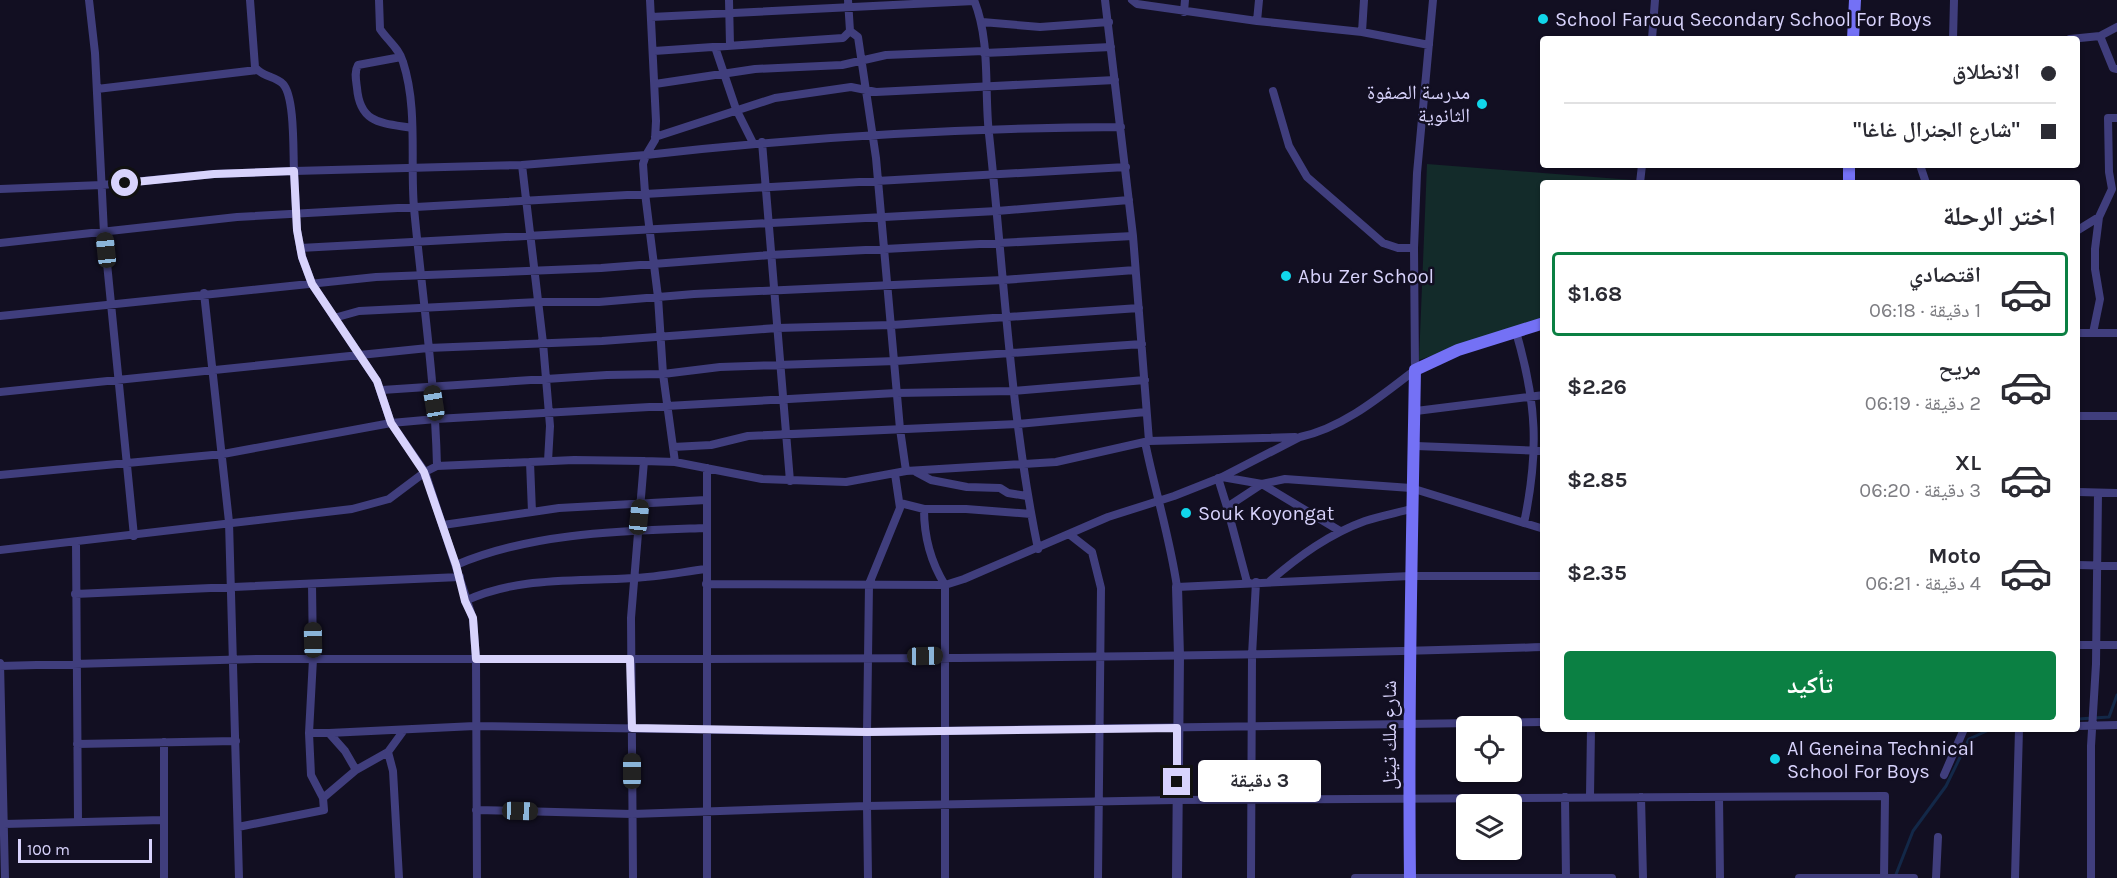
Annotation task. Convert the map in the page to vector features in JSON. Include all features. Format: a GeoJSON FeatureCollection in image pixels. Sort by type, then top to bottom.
{"type":"FeatureCollection","features":[{"type":"Feature","properties":{"kind":"main road"},"geometry":{"type":"LineString","coordinates":[[1853,36],[1855,0]]}},
{"type":"Feature","properties":{"kind":"main road"},"geometry":{"type":"LineString","coordinates":[[1415,370],[1458,350],[1540,324]]}},
{"type":"Feature","properties":{"kind":"main road","name":"شارع ملك تيتل"},"geometry":{"type":"LineString","coordinates":[[1410,878],[1409,651],[1411,488],[1416,446],[1415,370]]}},
{"type":"Feature","properties":{"kind":"street"},"geometry":{"type":"LineString","coordinates":[[89,0],[97,89],[104,232],[134,536]]}},
{"type":"Feature","properties":{"kind":"street"},"geometry":{"type":"LineString","coordinates":[[250,0],[254,62],[257,70]]}},
{"type":"Feature","properties":{"kind":"street"},"geometry":{"type":"LineString","coordinates":[[379,0],[380,29],[401,57],[405,70],[412,128],[411,168],[414,207],[436,419],[437,466]]}},
{"type":"Feature","properties":{"kind":"street"},"geometry":{"type":"LineString","coordinates":[[650,0],[654,51],[655,137],[643,164],[658,297],[663,374],[675,462]]}},
{"type":"Feature","properties":{"kind":"street"},"geometry":{"type":"LineString","coordinates":[[729,0],[730,45]]}},
{"type":"Feature","properties":{"kind":"street"},"geometry":{"type":"LineString","coordinates":[[1105,0],[1133,236],[1145,380],[1147,442],[1156,502],[1168,537],[1177,587],[1179,656],[1177,878]]}},
{"type":"Feature","properties":{"kind":"street"},"geometry":{"type":"LineString","coordinates":[[1132,0],[1137,4],[1184,12],[1362,32],[1429,45]]}},
{"type":"Feature","properties":{"kind":"street"},"geometry":{"type":"LineString","coordinates":[[1184,12],[1185,0]]}},
{"type":"Feature","properties":{"kind":"street"},"geometry":{"type":"LineString","coordinates":[[1257,21],[1259,0]]}},
{"type":"Feature","properties":{"kind":"street"},"geometry":{"type":"LineString","coordinates":[[1362,32],[1364,0]]}},
{"type":"Feature","properties":{"kind":"street"},"geometry":{"type":"LineString","coordinates":[[0,550],[352,509],[377,503],[402,492],[424,472],[437,466],[548,461],[675,462],[747,477],[790,481],[846,482],[910,471],[1022,465],[1077,458],[1147,442],[1300,437],[1313,434],[1367,406],[1415,370],[1414,248],[1417,173],[1434,0]]}},
{"type":"Feature","properties":{"kind":"street"},"geometry":{"type":"LineString","coordinates":[[1652,36],[1655,0]]}},
{"type":"Feature","properties":{"kind":"street"},"geometry":{"type":"LineString","coordinates":[[1953,36],[1954,0]]}},
{"type":"Feature","properties":{"kind":"street"},"geometry":{"type":"LineString","coordinates":[[651,17],[848,4],[974,1],[982,22],[989,131],[1022,465],[1038,549]]}},
{"type":"Feature","properties":{"kind":"street"},"geometry":{"type":"LineString","coordinates":[[654,51],[834,39],[846,36],[850,31],[848,4]]}},
{"type":"Feature","properties":{"kind":"street"},"geometry":{"type":"LineString","coordinates":[[982,22],[1040,27],[1109,22]]}},
{"type":"Feature","properties":{"kind":"street"},"geometry":{"type":"LineString","coordinates":[[2080,38],[2100,36],[2117,27]]}},
{"type":"Feature","properties":{"kind":"street"},"geometry":{"type":"LineString","coordinates":[[850,31],[858,37],[879,181],[887,285],[896,361],[896,393],[900,429],[910,471]]}},
{"type":"Feature","properties":{"kind":"street"},"geometry":{"type":"LineString","coordinates":[[2100,36],[2113,68],[2117,69]]}},
{"type":"Feature","properties":{"kind":"street"},"geometry":{"type":"LineString","coordinates":[[715,47],[736,109],[757,143],[765,188],[766,221],[782,365],[790,481]]}},
{"type":"Feature","properties":{"kind":"street"},"geometry":{"type":"LineString","coordinates":[[655,84],[755,69],[861,62],[886,55],[1111,47]]}},
{"type":"Feature","properties":{"kind":"street"},"geometry":{"type":"LineString","coordinates":[[401,57],[358,65],[355,71],[358,102],[365,113],[377,121],[412,128]]}},
{"type":"Feature","properties":{"kind":"street"},"geometry":{"type":"LineString","coordinates":[[97,89],[257,70],[281,82],[286,88],[290,103],[295,213],[300,248],[312,284],[382,390],[391,423],[424,472],[460,577],[465,601],[473,618],[476,659],[477,878]]}},
{"type":"Feature","properties":{"kind":"street"},"geometry":{"type":"LineString","coordinates":[[655,137],[775,98],[851,87],[860,87],[866,92],[1115,80]]}},
{"type":"Feature","properties":{"kind":"street"},"geometry":{"type":"LineString","coordinates":[[1273,92],[1288,146],[1307,177],[1373,237],[1390,246],[1414,248]]}},
{"type":"Feature","properties":{"kind":"street"},"geometry":{"type":"LineString","coordinates":[[2093,333],[2100,299],[2095,259],[2099,217],[2115,189],[2109,172],[2108,118],[2117,118]]}},
{"type":"Feature","properties":{"kind":"street"},"geometry":{"type":"LineString","coordinates":[[0,189],[102,185],[214,174],[522,165],[757,143],[872,135],[1121,127]]}},
{"type":"Feature","properties":{"kind":"street"},"geometry":{"type":"LineString","coordinates":[[522,165],[543,343],[548,412],[548,461]]}},
{"type":"Feature","properties":{"kind":"street"},"geometry":{"type":"LineString","coordinates":[[0,243],[183,222],[295,213],[1126,167]]}},
{"type":"Feature","properties":{"kind":"street"},"geometry":{"type":"LineString","coordinates":[[300,248],[417,240],[650,230],[766,221],[997,211],[1129,200]]}},
{"type":"Feature","properties":{"kind":"street"},"geometry":{"type":"LineString","coordinates":[[2080,229],[2099,217]]}},
{"type":"Feature","properties":{"kind":"street"},"geometry":{"type":"LineString","coordinates":[[0,316],[204,293],[421,274],[601,268],[770,255],[1133,236]]}},
{"type":"Feature","properties":{"kind":"street"},"geometry":{"type":"LineString","coordinates":[[334,318],[359,311],[539,302],[598,302],[1003,280],[1135,270]]}},
{"type":"Feature","properties":{"kind":"street"},"geometry":{"type":"LineString","coordinates":[[204,293],[229,522],[239,878]]}},
{"type":"Feature","properties":{"kind":"street"},"geometry":{"type":"LineString","coordinates":[[0,392],[428,348],[602,341],[777,328],[892,325],[1139,308]]}},
{"type":"Feature","properties":{"kind":"street"},"geometry":{"type":"LineString","coordinates":[[1516,332],[1533,396],[1539,451],[1524,523]]}},
{"type":"Feature","properties":{"kind":"street"},"geometry":{"type":"LineString","coordinates":[[2080,333],[2117,333]]}},
{"type":"Feature","properties":{"kind":"street"},"geometry":{"type":"LineString","coordinates":[[382,390],[544,378],[663,374],[720,367],[896,361],[1142,344]]}},
{"type":"Feature","properties":{"kind":"street"},"geometry":{"type":"LineString","coordinates":[[0,475],[223,454],[391,423],[436,419],[668,408],[896,393],[1014,391],[1145,380]]}},
{"type":"Feature","properties":{"kind":"street"},"geometry":{"type":"LineString","coordinates":[[1416,411],[1540,395]]}},
{"type":"Feature","properties":{"kind":"street"},"geometry":{"type":"LineString","coordinates":[[673,447],[711,445],[748,436],[1018,424],[1146,412]]}},
{"type":"Feature","properties":{"kind":"street"},"geometry":{"type":"LineString","coordinates":[[2080,416],[2117,416]]}},
{"type":"Feature","properties":{"kind":"street"},"geometry":{"type":"LineString","coordinates":[[706,584],[945,585],[1038,549],[1125,510],[1156,502],[1220,477],[1300,437]]}},
{"type":"Feature","properties":{"kind":"street"},"geometry":{"type":"LineString","coordinates":[[1416,446],[1539,451]]}},
{"type":"Feature","properties":{"kind":"street"},"geometry":{"type":"LineString","coordinates":[[633,878],[630,659],[644,461]]}},
{"type":"Feature","properties":{"kind":"street"},"geometry":{"type":"LineString","coordinates":[[530,462],[532,512]]}},
{"type":"Feature","properties":{"kind":"street"},"geometry":{"type":"LineString","coordinates":[[707,468],[707,878]]}},
{"type":"Feature","properties":{"kind":"street"},"geometry":{"type":"LineString","coordinates":[[910,471],[931,480],[966,487],[1000,488],[1008,493],[1027,496]]}},
{"type":"Feature","properties":{"kind":"street"},"geometry":{"type":"LineString","coordinates":[[868,878],[869,584],[898,513],[900,503],[895,474]]}},
{"type":"Feature","properties":{"kind":"street"},"geometry":{"type":"LineString","coordinates":[[1220,477],[1262,484],[1340,531]]}},
{"type":"Feature","properties":{"kind":"street"},"geometry":{"type":"LineString","coordinates":[[1220,477],[1251,582],[1251,878]]}},
{"type":"Feature","properties":{"kind":"street"},"geometry":{"type":"LineString","coordinates":[[1227,507],[1262,484],[1285,479],[1411,488],[1540,528]]}},
{"type":"Feature","properties":{"kind":"street"},"geometry":{"type":"LineString","coordinates":[[2080,492],[2117,493]]}},
{"type":"Feature","properties":{"kind":"street"},"geometry":{"type":"LineString","coordinates":[[2091,878],[2091,726],[2096,645],[2098,493]]}},
{"type":"Feature","properties":{"kind":"street"},"geometry":{"type":"LineString","coordinates":[[443,525],[532,512],[706,500]]}},
{"type":"Feature","properties":{"kind":"street"},"geometry":{"type":"LineString","coordinates":[[900,503],[924,509],[966,509],[1031,514]]}},
{"type":"Feature","properties":{"kind":"street"},"geometry":{"type":"LineString","coordinates":[[924,509],[928,549],[934,567],[945,585],[945,878]]}},
{"type":"Feature","properties":{"kind":"street"},"geometry":{"type":"LineString","coordinates":[[1270,581],[1311,548],[1340,531],[1368,520],[1411,509]]}},
{"type":"Feature","properties":{"kind":"street"},"geometry":{"type":"LineString","coordinates":[[456,565],[503,548],[638,531],[706,528]]}},
{"type":"Feature","properties":{"kind":"street"},"geometry":{"type":"LineString","coordinates":[[1069,534],[1087,545],[1095,558],[1101,588],[1098,878]]}},
{"type":"Feature","properties":{"kind":"street"},"geometry":{"type":"LineString","coordinates":[[75,543],[78,822]]}},
{"type":"Feature","properties":{"kind":"street"},"geometry":{"type":"LineString","coordinates":[[2080,565],[2117,566]]}},
{"type":"Feature","properties":{"kind":"street"},"geometry":{"type":"LineString","coordinates":[[465,601],[486,591],[534,583],[634,578],[706,569]]}},
{"type":"Feature","properties":{"kind":"street"},"geometry":{"type":"LineString","coordinates":[[1177,587],[1410,576],[1540,576]]}},
{"type":"Feature","properties":{"kind":"street"},"geometry":{"type":"LineString","coordinates":[[75,594],[460,577]]}},
{"type":"Feature","properties":{"kind":"street"},"geometry":{"type":"LineString","coordinates":[[238,827],[324,810],[323,798],[311,775],[309,733],[313,659],[312,584]]}},
{"type":"Feature","properties":{"kind":"street"},"geometry":{"type":"LineString","coordinates":[[2080,645],[2117,645]]}},
{"type":"Feature","properties":{"kind":"street"},"geometry":{"type":"LineString","coordinates":[[4,878],[0,665],[313,659],[708,660],[944,656],[1179,656],[1540,647]]}},
{"type":"Feature","properties":{"kind":"street"},"geometry":{"type":"LineString","coordinates":[[309,733],[475,726],[867,732],[1540,722]]}},
{"type":"Feature","properties":{"kind":"street"},"geometry":{"type":"LineString","coordinates":[[2080,726],[2117,725]]}},
{"type":"Feature","properties":{"kind":"street"},"geometry":{"type":"LineString","coordinates":[[323,798],[356,771],[387,752],[404,730]]}},
{"type":"Feature","properties":{"kind":"street"},"geometry":{"type":"LineString","coordinates":[[1590,732],[1590,796]]}},
{"type":"Feature","properties":{"kind":"street"},"geometry":{"type":"LineString","coordinates":[[1944,775],[1963,732]]}},
{"type":"Feature","properties":{"kind":"street"},"geometry":{"type":"LineString","coordinates":[[2015,878],[2019,732]]}},
{"type":"Feature","properties":{"kind":"street"},"geometry":{"type":"LineString","coordinates":[[329,733],[345,751],[356,771]]}},
{"type":"Feature","properties":{"kind":"street"},"geometry":{"type":"LineString","coordinates":[[77,744],[236,741]]}},
{"type":"Feature","properties":{"kind":"street"},"geometry":{"type":"LineString","coordinates":[[164,742],[164,878]]}},
{"type":"Feature","properties":{"kind":"street"},"geometry":{"type":"LineString","coordinates":[[387,752],[393,771],[399,878]]}},
{"type":"Feature","properties":{"kind":"street"},"geometry":{"type":"LineString","coordinates":[[476,810],[632,814],[1100,801],[1565,796],[1885,796],[1884,878]]}},
{"type":"Feature","properties":{"kind":"street"},"geometry":{"type":"LineString","coordinates":[[1565,796],[1566,878]]}},
{"type":"Feature","properties":{"kind":"street"},"geometry":{"type":"LineString","coordinates":[[1641,796],[1643,878]]}},
{"type":"Feature","properties":{"kind":"street"},"geometry":{"type":"LineString","coordinates":[[1719,797],[1720,878]]}},
{"type":"Feature","properties":{"kind":"street"},"geometry":{"type":"LineString","coordinates":[[4,824],[163,820]]}},
{"type":"Feature","properties":{"kind":"street"},"geometry":{"type":"LineString","coordinates":[[1936,878],[1938,837]]}},
{"type":"Feature","properties":{"kind":"street"},"geometry":{"type":"LineString","coordinates":[[1355,878],[1612,878]]}},
{"type":"Feature","properties":{"kind":"street"},"geometry":{"type":"LineString","coordinates":[[1799,878],[1914,878]]}},
{"type":"Feature","properties":{"kind":"green space"},"geometry":{"type":"Polygon","coordinates":[[[1427,164],[1632,180],[1540,180],[1540,320],[1419,360],[1427,164]]]}},
{"type":"Feature","properties":{"kind":"waterway"},"geometry":{"type":"LineString","coordinates":[[2080,719],[2109,717],[2117,695]]}},
{"type":"Feature","properties":{"kind":"waterway"},"geometry":{"type":"LineString","coordinates":[[1895,877],[1913,831],[1946,786],[1969,739],[1984,732]]}},
{"type":"Feature","properties":{"kind":"place","name":"School Farouq Secondary School For Boys"},"geometry":{"type":"Point","coordinates":[1543,19]}},
{"type":"Feature","properties":{"kind":"place","name":"مدرسة الصفوة الثانوية"},"geometry":{"type":"Point","coordinates":[1482,104]}},
{"type":"Feature","properties":{"kind":"place","name":"Abu Zer School"},"geometry":{"type":"Point","coordinates":[1286,276]}},
{"type":"Feature","properties":{"kind":"place","name":"Souk Koyongat"},"geometry":{"type":"Point","coordinates":[1186,513]}},
{"type":"Feature","properties":{"kind":"place","name":"Al Geneina Technical School For Boys"},"geometry":{"type":"Point","coordinates":[1775,759]}},
{"type":"Feature","properties":{"kind":"route"},"geometry":{"type":"LineString","coordinates":[[125,183],[214,174],[294,171],[297,230],[302,257],[312,284],[357,355],[377,381],[382,390],[391,423],[402,443],[424,472],[460,577],[465,601],[473,618],[476,634],[476,659],[630,659],[632,728],[867,732],[1177,728],[1177,782]]}}]}
